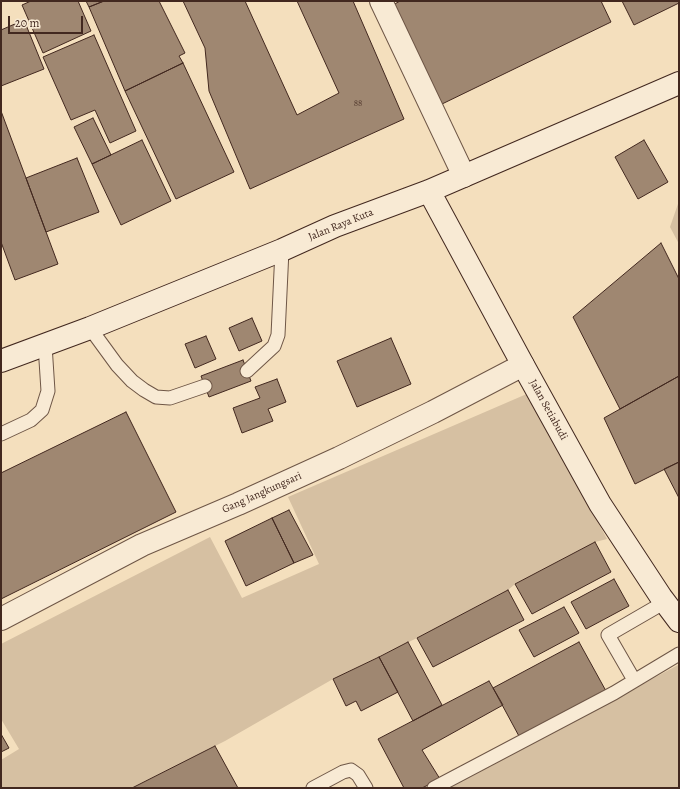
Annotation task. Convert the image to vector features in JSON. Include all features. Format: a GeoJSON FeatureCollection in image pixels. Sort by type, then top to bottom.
{"type":"FeatureCollection","features":[{"type":"Feature","properties":{"kind":"street"},"geometry":{"type":"LineString","coordinates":[[381,1],[464,176]]}},
{"type":"Feature","properties":{"kind":"street","name":"Jalan Raya Kuta"},"geometry":{"type":"LineString","coordinates":[[1,361],[90,328],[282,250],[335,226],[429,192],[679,83]]}},
{"type":"Feature","properties":{"kind":"street","name":"Jalan Setiabudi"},"geometry":{"type":"LineString","coordinates":[[429,192],[600,504],[679,621]]}},
{"type":"Feature","properties":{"kind":"street","name":"Gang Jangkungsari"},"geometry":{"type":"LineString","coordinates":[[1,619],[142,545],[340,458],[523,365]]}},
{"type":"Feature","properties":{"kind":"lane"},"geometry":{"type":"LineString","coordinates":[[247,371],[274,346],[278,336],[282,250]]}},
{"type":"Feature","properties":{"kind":"lane"},"geometry":{"type":"LineString","coordinates":[[90,328],[132,381],[156,397],[170,398],[205,386]]}},
{"type":"Feature","properties":{"kind":"lane"},"geometry":{"type":"LineString","coordinates":[[1,434],[31,420],[42,410],[48,391],[45,344]]}},
{"type":"Feature","properties":{"kind":"lane"},"geometry":{"type":"LineString","coordinates":[[634,680],[608,635],[665,602]]}},
{"type":"Feature","properties":{"kind":"lane"},"geometry":{"type":"LineString","coordinates":[[434,788],[614,693],[679,654]]}},
{"type":"Feature","properties":{"kind":"lane"},"geometry":{"type":"LineString","coordinates":[[312,788],[343,772],[351,770],[358,775],[366,788]]}},
{"type":"Feature","properties":{"kind":"shaded area"},"geometry":{"type":"Polygon","coordinates":[[[679,201],[679,244],[670,227],[679,201]]]}},
{"type":"Feature","properties":{"kind":"shaded area"},"geometry":{"type":"Polygon","coordinates":[[[529,393],[607,539],[595,542],[417,638],[333,679],[225,741],[132,788],[1,788],[1,760],[19,749],[1,719],[1,644],[210,537],[242,598],[319,564],[288,497],[529,393]]]}},
{"type":"Feature","properties":{"kind":"shaded area"},"geometry":{"type":"Polygon","coordinates":[[[678,665],[679,788],[449,788],[678,665]]]}},
{"type":"Feature","properties":{"kind":"building"},"geometry":{"type":"Polygon","coordinates":[[[31,1],[78,1],[91,31],[43,53],[22,5],[31,1]]]}},
{"type":"Feature","properties":{"kind":"building"},"geometry":{"type":"Polygon","coordinates":[[[86,1],[104,1],[89,7],[86,1]]]}},
{"type":"Feature","properties":{"kind":"building"},"geometry":{"type":"Polygon","coordinates":[[[104,1],[159,1],[185,53],[179,56],[183,63],[125,91],[89,7],[104,1]]]}},
{"type":"Feature","properties":{"kind":"building"},"geometry":{"type":"Polygon","coordinates":[[[183,1],[245,1],[297,115],[339,93],[297,1],[353,1],[404,119],[250,189],[209,91],[205,48],[183,1]]]}},
{"type":"Feature","properties":{"kind":"building"},"geometry":{"type":"Polygon","coordinates":[[[400,1],[601,1],[611,22],[442,104],[393,5],[400,1]]]}},
{"type":"Feature","properties":{"kind":"building"},"geometry":{"type":"Polygon","coordinates":[[[622,1],[679,1],[679,3],[634,25],[622,1]]]}},
{"type":"Feature","properties":{"kind":"building"},"geometry":{"type":"Polygon","coordinates":[[[24,20],[44,69],[1,86],[1,30],[24,20]]]}},
{"type":"Feature","properties":{"kind":"building"},"geometry":{"type":"Polygon","coordinates":[[[94,35],[136,131],[110,143],[95,110],[71,120],[43,57],[94,35]]]}},
{"type":"Feature","properties":{"kind":"building"},"geometry":{"type":"Polygon","coordinates":[[[183,63],[234,172],[176,199],[125,91],[183,63]]]}},
{"type":"Feature","properties":{"kind":"building"},"geometry":{"type":"Polygon","coordinates":[[[1,111],[58,264],[15,280],[1,242],[1,111]]]}},
{"type":"Feature","properties":{"kind":"building"},"geometry":{"type":"Polygon","coordinates":[[[93,118],[111,155],[92,164],[74,127],[93,118]]]}},
{"type":"Feature","properties":{"kind":"building"},"geometry":{"type":"Polygon","coordinates":[[[142,140],[171,201],[121,225],[92,164],[142,140]]]}},
{"type":"Feature","properties":{"kind":"building"},"geometry":{"type":"Polygon","coordinates":[[[644,140],[668,182],[638,199],[615,157],[644,140]]]}},
{"type":"Feature","properties":{"kind":"building"},"geometry":{"type":"Polygon","coordinates":[[[77,158],[99,212],[46,232],[26,178],[77,158]]]}},
{"type":"Feature","properties":{"kind":"building"},"geometry":{"type":"Polygon","coordinates":[[[661,243],[679,279],[679,376],[620,409],[573,317],[661,243]]]}},
{"type":"Feature","properties":{"kind":"building"},"geometry":{"type":"Polygon","coordinates":[[[252,318],[262,341],[239,351],[229,328],[252,318]]]}},
{"type":"Feature","properties":{"kind":"building"},"geometry":{"type":"Polygon","coordinates":[[[206,336],[216,359],[195,368],[185,344],[206,336]]]}},
{"type":"Feature","properties":{"kind":"building"},"geometry":{"type":"Polygon","coordinates":[[[391,338],[411,384],[357,407],[337,361],[391,338]]]}},
{"type":"Feature","properties":{"kind":"building"},"geometry":{"type":"Polygon","coordinates":[[[243,360],[251,381],[209,397],[201,376],[243,360]]]}},
{"type":"Feature","properties":{"kind":"building"},"geometry":{"type":"Polygon","coordinates":[[[679,376],[679,462],[635,484],[604,418],[679,376]]]}},
{"type":"Feature","properties":{"kind":"building"},"geometry":{"type":"Polygon","coordinates":[[[277,379],[286,402],[268,409],[273,421],[242,433],[233,408],[260,398],[255,387],[277,379]]]}},
{"type":"Feature","properties":{"kind":"building"},"geometry":{"type":"Polygon","coordinates":[[[126,412],[176,512],[1,599],[1,473],[126,412]]]}},
{"type":"Feature","properties":{"kind":"building"},"geometry":{"type":"Polygon","coordinates":[[[679,462],[679,498],[664,469],[679,462]]]}},
{"type":"Feature","properties":{"kind":"building"},"geometry":{"type":"Polygon","coordinates":[[[289,510],[313,555],[294,563],[272,518],[289,510]]]}},
{"type":"Feature","properties":{"kind":"building"},"geometry":{"type":"Polygon","coordinates":[[[272,518],[294,563],[246,586],[225,541],[272,518]]]}},
{"type":"Feature","properties":{"kind":"building"},"geometry":{"type":"Polygon","coordinates":[[[595,542],[611,572],[532,614],[515,584],[595,542]]]}},
{"type":"Feature","properties":{"kind":"building"},"geometry":{"type":"Polygon","coordinates":[[[614,579],[629,606],[586,629],[571,602],[614,579]]]}},
{"type":"Feature","properties":{"kind":"building"},"geometry":{"type":"Polygon","coordinates":[[[508,590],[524,620],[433,667],[417,638],[508,590]]]}},
{"type":"Feature","properties":{"kind":"building"},"geometry":{"type":"Polygon","coordinates":[[[564,607],[579,633],[534,657],[519,630],[564,607]]]}},
{"type":"Feature","properties":{"kind":"building"},"geometry":{"type":"Polygon","coordinates":[[[408,642],[442,705],[413,721],[379,657],[408,642]]]}},
{"type":"Feature","properties":{"kind":"building"},"geometry":{"type":"Polygon","coordinates":[[[579,642],[606,691],[520,738],[493,688],[579,642]]]}},
{"type":"Feature","properties":{"kind":"building"},"geometry":{"type":"Polygon","coordinates":[[[379,657],[398,692],[361,711],[356,701],[346,706],[333,679],[379,657]]]}},
{"type":"Feature","properties":{"kind":"building"},"geometry":{"type":"Polygon","coordinates":[[[489,681],[503,705],[422,750],[440,779],[422,788],[404,788],[378,739],[489,681]]]}},
{"type":"Feature","properties":{"kind":"building"},"geometry":{"type":"Polygon","coordinates":[[[1,734],[9,748],[1,752],[1,734]]]}},
{"type":"Feature","properties":{"kind":"building"},"geometry":{"type":"Polygon","coordinates":[[[215,746],[238,788],[132,788],[215,746]]]}}]}
